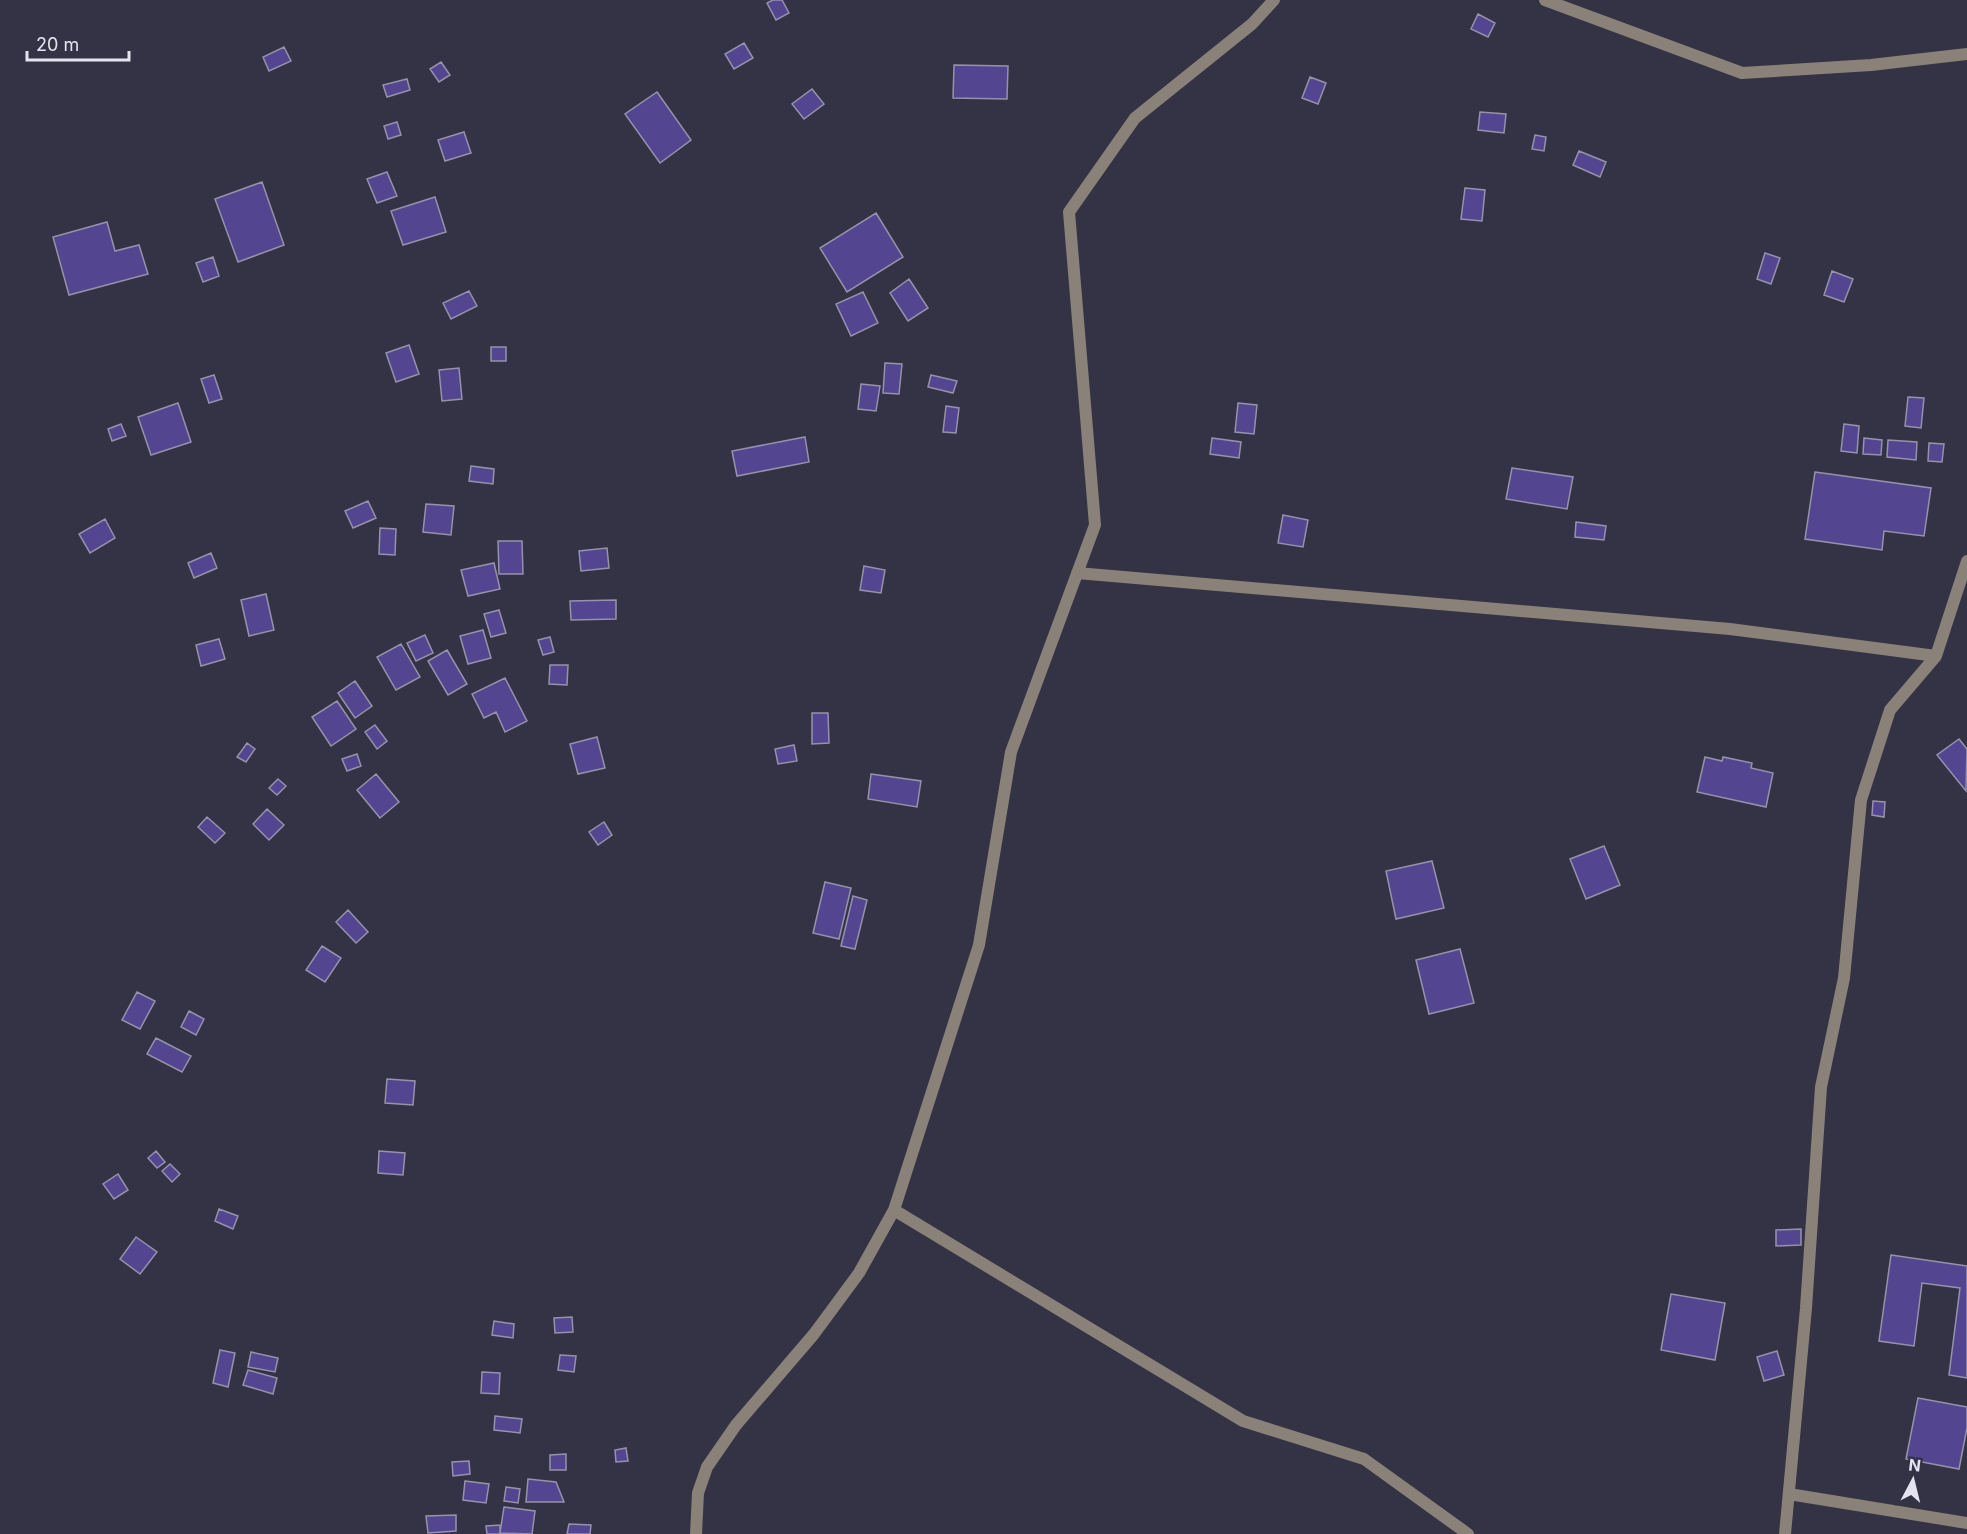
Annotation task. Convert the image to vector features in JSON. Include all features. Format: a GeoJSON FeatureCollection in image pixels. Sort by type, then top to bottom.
{"type":"FeatureCollection","features":[{"type":"Feature","properties":{"kind":"street"},"geometry":{"type":"LineString","coordinates":[[696,1534],[698,1493],[707,1467],[736,1425],[814,1334],[859,1273],[894,1210],[979,945],[1011,752],[1095,525],[1069,212],[1135,118],[1252,24],[1274,0]]}},
{"type":"Feature","properties":{"kind":"street"},"geometry":{"type":"LineString","coordinates":[[1545,0],[1742,74],[1870,66],[1967,54]]}},
{"type":"Feature","properties":{"kind":"street"},"geometry":{"type":"LineString","coordinates":[[1785,1534],[1821,1087],[1844,978],[1861,800],[1890,710],[1936,656],[1967,561]]}},
{"type":"Feature","properties":{"kind":"street"},"geometry":{"type":"LineString","coordinates":[[1077,573],[1730,629],[1936,656]]}},
{"type":"Feature","properties":{"kind":"street"},"geometry":{"type":"LineString","coordinates":[[894,1210],[1243,1421],[1364,1459],[1468,1534]]}},
{"type":"Feature","properties":{"kind":"street"},"geometry":{"type":"LineString","coordinates":[[1789,1494],[1967,1523]]}},
{"type":"Feature","properties":{"kind":"building"},"geometry":{"type":"Polygon","coordinates":[[[782,0],[789,13],[776,20],[767,3],[782,0]]]}},
{"type":"Feature","properties":{"kind":"building"},"geometry":{"type":"Polygon","coordinates":[[[1478,14],[1495,23],[1488,37],[1471,29],[1478,14]]]}},
{"type":"Feature","properties":{"kind":"building"},"geometry":{"type":"Polygon","coordinates":[[[744,43],[753,58],[734,69],[725,54],[744,43]]]}},
{"type":"Feature","properties":{"kind":"building"},"geometry":{"type":"Polygon","coordinates":[[[284,47],[291,61],[269,71],[263,57],[284,47]]]}},
{"type":"Feature","properties":{"kind":"building"},"geometry":{"type":"Polygon","coordinates":[[[441,62],[450,75],[439,82],[430,69],[441,62]]]}},
{"type":"Feature","properties":{"kind":"building"},"geometry":{"type":"Polygon","coordinates":[[[954,65],[1008,66],[1007,99],[953,98],[954,65]]]}},
{"type":"Feature","properties":{"kind":"building"},"geometry":{"type":"Polygon","coordinates":[[[1310,77],[1326,83],[1318,104],[1302,98],[1310,77]]]}},
{"type":"Feature","properties":{"kind":"building"},"geometry":{"type":"Polygon","coordinates":[[[407,79],[410,90],[387,97],[383,85],[407,79]]]}},
{"type":"Feature","properties":{"kind":"building"},"geometry":{"type":"Polygon","coordinates":[[[812,89],[824,104],[804,119],[792,104],[812,89]]]}},
{"type":"Feature","properties":{"kind":"building"},"geometry":{"type":"Polygon","coordinates":[[[657,92],[691,140],[660,163],[625,114],[657,92]]]}},
{"type":"Feature","properties":{"kind":"building"},"geometry":{"type":"Polygon","coordinates":[[[1480,112],[1506,114],[1504,133],[1478,130],[1480,112]]]}},
{"type":"Feature","properties":{"kind":"building"},"geometry":{"type":"Polygon","coordinates":[[[397,122],[401,135],[388,139],[384,126],[397,122]]]}},
{"type":"Feature","properties":{"kind":"building"},"geometry":{"type":"Polygon","coordinates":[[[464,132],[471,153],[445,161],[438,140],[464,132]]]}},
{"type":"Feature","properties":{"kind":"building"},"geometry":{"type":"Polygon","coordinates":[[[1535,135],[1546,137],[1544,151],[1532,149],[1535,135]]]}},
{"type":"Feature","properties":{"kind":"building"},"geometry":{"type":"Polygon","coordinates":[[[1579,151],[1606,162],[1600,177],[1573,165],[1579,151]]]}},
{"type":"Feature","properties":{"kind":"building"},"geometry":{"type":"Polygon","coordinates":[[[387,172],[397,196],[377,203],[367,179],[387,172]]]}},
{"type":"Feature","properties":{"kind":"building"},"geometry":{"type":"Polygon","coordinates":[[[262,182],[284,245],[238,262],[215,199],[262,182]]]}},
{"type":"Feature","properties":{"kind":"building"},"geometry":{"type":"Polygon","coordinates":[[[1465,188],[1485,190],[1482,221],[1461,219],[1465,188]]]}},
{"type":"Feature","properties":{"kind":"building"},"geometry":{"type":"Polygon","coordinates":[[[435,197],[446,232],[403,245],[391,211],[435,197]]]}},
{"type":"Feature","properties":{"kind":"building"},"geometry":{"type":"Polygon","coordinates":[[[876,213],[903,257],[847,292],[820,248],[876,213]]]}},
{"type":"Feature","properties":{"kind":"building"},"geometry":{"type":"Polygon","coordinates":[[[107,222],[115,251],[139,245],[148,274],[69,295],[53,237],[107,222]]]}},
{"type":"Feature","properties":{"kind":"building"},"geometry":{"type":"Polygon","coordinates":[[[1765,253],[1780,258],[1771,284],[1757,279],[1765,253]]]}},
{"type":"Feature","properties":{"kind":"building"},"geometry":{"type":"Polygon","coordinates":[[[213,257],[219,276],[203,282],[196,263],[213,257]]]}},
{"type":"Feature","properties":{"kind":"building"},"geometry":{"type":"Polygon","coordinates":[[[1832,271],[1853,279],[1844,302],[1824,295],[1832,271]]]}},
{"type":"Feature","properties":{"kind":"building"},"geometry":{"type":"Polygon","coordinates":[[[909,279],[928,308],[908,321],[890,293],[909,279]]]}},
{"type":"Feature","properties":{"kind":"building"},"geometry":{"type":"Polygon","coordinates":[[[469,291],[477,306],[451,319],[443,303],[469,291]]]}},
{"type":"Feature","properties":{"kind":"building"},"geometry":{"type":"Polygon","coordinates":[[[863,292],[878,323],[851,336],[836,304],[863,292]]]}},
{"type":"Feature","properties":{"kind":"building"},"geometry":{"type":"Polygon","coordinates":[[[409,345],[419,374],[396,382],[386,353],[409,345]]]}},
{"type":"Feature","properties":{"kind":"building"},"geometry":{"type":"Polygon","coordinates":[[[491,347],[506,347],[506,361],[491,361],[491,347]]]}},
{"type":"Feature","properties":{"kind":"building"},"geometry":{"type":"Polygon","coordinates":[[[885,363],[902,364],[899,394],[883,393],[885,363]]]}},
{"type":"Feature","properties":{"kind":"building"},"geometry":{"type":"Polygon","coordinates":[[[459,368],[462,399],[442,401],[439,370],[459,368]]]}},
{"type":"Feature","properties":{"kind":"building"},"geometry":{"type":"Polygon","coordinates":[[[214,375],[222,399],[209,403],[201,379],[214,375]]]}},
{"type":"Feature","properties":{"kind":"building"},"geometry":{"type":"Polygon","coordinates":[[[931,375],[957,381],[953,393],[928,387],[931,375]]]}},
{"type":"Feature","properties":{"kind":"building"},"geometry":{"type":"Polygon","coordinates":[[[861,384],[880,386],[876,411],[858,409],[861,384]]]}},
{"type":"Feature","properties":{"kind":"building"},"geometry":{"type":"Polygon","coordinates":[[[1908,397],[1924,398],[1921,428],[1905,426],[1908,397]]]}},
{"type":"Feature","properties":{"kind":"building"},"geometry":{"type":"Polygon","coordinates":[[[178,403],[191,442],[151,455],[138,417],[178,403]]]}},
{"type":"Feature","properties":{"kind":"building"},"geometry":{"type":"Polygon","coordinates":[[[1238,403],[1257,405],[1254,434],[1235,432],[1238,403]]]}},
{"type":"Feature","properties":{"kind":"building"},"geometry":{"type":"Polygon","coordinates":[[[946,406],[959,408],[956,433],[943,432],[946,406]]]}},
{"type":"Feature","properties":{"kind":"building"},"geometry":{"type":"Polygon","coordinates":[[[121,424],[126,436],[112,441],[108,429],[121,424]]]}},
{"type":"Feature","properties":{"kind":"building"},"geometry":{"type":"Polygon","coordinates":[[[1844,424],[1859,426],[1857,453],[1841,451],[1844,424]]]}},
{"type":"Feature","properties":{"kind":"building"},"geometry":{"type":"Polygon","coordinates":[[[805,437],[809,462],[737,476],[732,451],[805,437]]]}},
{"type":"Feature","properties":{"kind":"building"},"geometry":{"type":"Polygon","coordinates":[[[1212,438],[1241,442],[1239,458],[1210,454],[1212,438]]]}},
{"type":"Feature","properties":{"kind":"building"},"geometry":{"type":"Polygon","coordinates":[[[1864,438],[1882,440],[1881,455],[1863,454],[1864,438]]]}},
{"type":"Feature","properties":{"kind":"building"},"geometry":{"type":"Polygon","coordinates":[[[1888,440],[1917,442],[1916,460],[1887,457],[1888,440]]]}},
{"type":"Feature","properties":{"kind":"building"},"geometry":{"type":"Polygon","coordinates":[[[1929,443],[1944,444],[1942,462],[1928,461],[1929,443]]]}},
{"type":"Feature","properties":{"kind":"building"},"geometry":{"type":"Polygon","coordinates":[[[471,466],[494,469],[493,484],[469,481],[471,466]]]}},
{"type":"Feature","properties":{"kind":"building"},"geometry":{"type":"Polygon","coordinates":[[[1512,468],[1573,477],[1567,509],[1506,499],[1512,468]]]}},
{"type":"Feature","properties":{"kind":"building"},"geometry":{"type":"Polygon","coordinates":[[[1815,472],[1931,488],[1924,536],[1884,531],[1882,550],[1805,539],[1815,472]]]}},
{"type":"Feature","properties":{"kind":"building"},"geometry":{"type":"Polygon","coordinates":[[[368,501],[376,518],[353,528],[345,511],[368,501]]]}},
{"type":"Feature","properties":{"kind":"building"},"geometry":{"type":"Polygon","coordinates":[[[426,504],[454,506],[451,535],[423,532],[426,504]]]}},
{"type":"Feature","properties":{"kind":"building"},"geometry":{"type":"Polygon","coordinates":[[[1283,515],[1308,520],[1303,547],[1278,543],[1283,515]]]}},
{"type":"Feature","properties":{"kind":"building"},"geometry":{"type":"Polygon","coordinates":[[[105,519],[115,538],[90,553],[79,534],[105,519]]]}},
{"type":"Feature","properties":{"kind":"building"},"geometry":{"type":"Polygon","coordinates":[[[1576,522],[1606,526],[1604,540],[1575,537],[1576,522]]]}},
{"type":"Feature","properties":{"kind":"building"},"geometry":{"type":"Polygon","coordinates":[[[380,528],[396,529],[395,555],[379,554],[380,528]]]}},
{"type":"Feature","properties":{"kind":"building"},"geometry":{"type":"Polygon","coordinates":[[[498,541],[522,541],[523,574],[499,574],[498,541]]]}},
{"type":"Feature","properties":{"kind":"building"},"geometry":{"type":"Polygon","coordinates":[[[607,548],[609,568],[581,571],[579,551],[607,548]]]}},
{"type":"Feature","properties":{"kind":"building"},"geometry":{"type":"Polygon","coordinates":[[[211,553],[217,568],[194,578],[188,563],[211,553]]]}},
{"type":"Feature","properties":{"kind":"building"},"geometry":{"type":"Polygon","coordinates":[[[494,563],[500,589],[468,596],[461,570],[494,563]]]}},
{"type":"Feature","properties":{"kind":"building"},"geometry":{"type":"Polygon","coordinates":[[[864,566],[885,570],[881,593],[860,590],[864,566]]]}},
{"type":"Feature","properties":{"kind":"building"},"geometry":{"type":"Polygon","coordinates":[[[266,594],[274,630],[249,636],[241,600],[266,594]]]}},
{"type":"Feature","properties":{"kind":"building"},"geometry":{"type":"Polygon","coordinates":[[[616,600],[616,619],[571,620],[570,601],[616,600]]]}},
{"type":"Feature","properties":{"kind":"building"},"geometry":{"type":"Polygon","coordinates":[[[499,610],[506,633],[491,637],[484,614],[499,610]]]}},
{"type":"Feature","properties":{"kind":"building"},"geometry":{"type":"Polygon","coordinates":[[[483,630],[491,658],[468,664],[460,636],[483,630]]]}},
{"type":"Feature","properties":{"kind":"building"},"geometry":{"type":"Polygon","coordinates":[[[425,635],[433,653],[416,661],[407,643],[425,635]]]}},
{"type":"Feature","properties":{"kind":"building"},"geometry":{"type":"Polygon","coordinates":[[[550,637],[554,652],[543,655],[538,640],[550,637]]]}},
{"type":"Feature","properties":{"kind":"building"},"geometry":{"type":"Polygon","coordinates":[[[219,639],[225,659],[201,666],[196,645],[219,639]]]}},
{"type":"Feature","properties":{"kind":"building"},"geometry":{"type":"Polygon","coordinates":[[[401,644],[420,677],[396,690],[377,657],[401,644]]]}},
{"type":"Feature","properties":{"kind":"building"},"geometry":{"type":"Polygon","coordinates":[[[447,650],[467,684],[448,695],[428,661],[447,650]]]}},
{"type":"Feature","properties":{"kind":"building"},"geometry":{"type":"Polygon","coordinates":[[[550,665],[568,665],[567,685],[549,684],[550,665]]]}},
{"type":"Feature","properties":{"kind":"building"},"geometry":{"type":"Polygon","coordinates":[[[505,678],[527,721],[505,732],[496,712],[484,718],[472,694],[505,678]]]}},
{"type":"Feature","properties":{"kind":"building"},"geometry":{"type":"Polygon","coordinates":[[[355,681],[372,706],[355,718],[338,693],[355,681]]]}},
{"type":"Feature","properties":{"kind":"building"},"geometry":{"type":"Polygon","coordinates":[[[337,701],[356,729],[331,746],[312,717],[337,701]]]}},
{"type":"Feature","properties":{"kind":"building"},"geometry":{"type":"Polygon","coordinates":[[[812,713],[828,713],[829,743],[812,744],[812,713]]]}},
{"type":"Feature","properties":{"kind":"building"},"geometry":{"type":"Polygon","coordinates":[[[375,725],[387,741],[377,749],[365,732],[375,725]]]}},
{"type":"Feature","properties":{"kind":"building"},"geometry":{"type":"Polygon","coordinates":[[[597,737],[605,768],[578,774],[570,744],[597,737]]]}},
{"type":"Feature","properties":{"kind":"building"},"geometry":{"type":"Polygon","coordinates":[[[1959,739],[1967,749],[1966,791],[1937,755],[1959,739]]]}},
{"type":"Feature","properties":{"kind":"building"},"geometry":{"type":"Polygon","coordinates":[[[247,743],[255,749],[246,762],[237,757],[247,743]]]}},
{"type":"Feature","properties":{"kind":"building"},"geometry":{"type":"Polygon","coordinates":[[[794,745],[797,761],[778,764],[775,749],[794,745]]]}},
{"type":"Feature","properties":{"kind":"building"},"geometry":{"type":"Polygon","coordinates":[[[357,754],[361,766],[347,771],[342,759],[357,754]]]}},
{"type":"Feature","properties":{"kind":"building"},"geometry":{"type":"Polygon","coordinates":[[[1705,757],[1722,761],[1723,757],[1752,763],[1751,768],[1773,773],[1766,807],[1697,792],[1705,757]]]}},
{"type":"Feature","properties":{"kind":"building"},"geometry":{"type":"Polygon","coordinates":[[[376,774],[399,802],[380,818],[357,790],[376,774]]]}},
{"type":"Feature","properties":{"kind":"building"},"geometry":{"type":"Polygon","coordinates":[[[871,774],[921,781],[917,807],[868,799],[871,774]]]}},
{"type":"Feature","properties":{"kind":"building"},"geometry":{"type":"Polygon","coordinates":[[[278,779],[286,786],[277,795],[269,788],[278,779]]]}},
{"type":"Feature","properties":{"kind":"building"},"geometry":{"type":"Polygon","coordinates":[[[1873,801],[1885,802],[1884,817],[1872,815],[1873,801]]]}},
{"type":"Feature","properties":{"kind":"building"},"geometry":{"type":"Polygon","coordinates":[[[267,809],[284,825],[269,840],[253,824],[267,809]]]}},
{"type":"Feature","properties":{"kind":"building"},"geometry":{"type":"Polygon","coordinates":[[[207,817],[225,833],[215,843],[198,827],[207,817]]]}},
{"type":"Feature","properties":{"kind":"building"},"geometry":{"type":"Polygon","coordinates":[[[604,822],[612,835],[598,845],[589,832],[604,822]]]}},
{"type":"Feature","properties":{"kind":"building"},"geometry":{"type":"Polygon","coordinates":[[[1604,846],[1620,885],[1586,899],[1570,859],[1604,846]]]}},
{"type":"Feature","properties":{"kind":"building"},"geometry":{"type":"Polygon","coordinates":[[[1432,861],[1444,908],[1396,919],[1386,871],[1432,861]]]}},
{"type":"Feature","properties":{"kind":"building"},"geometry":{"type":"Polygon","coordinates":[[[825,882],[851,888],[839,939],[813,933],[825,882]]]}},
{"type":"Feature","properties":{"kind":"building"},"geometry":{"type":"Polygon","coordinates":[[[853,896],[867,900],[855,949],[841,946],[853,896]]]}},
{"type":"Feature","properties":{"kind":"building"},"geometry":{"type":"Polygon","coordinates":[[[348,910],[368,932],[356,943],[336,922],[348,910]]]}},
{"type":"Feature","properties":{"kind":"building"},"geometry":{"type":"Polygon","coordinates":[[[322,946],[341,958],[325,982],[306,970],[322,946]]]}},
{"type":"Feature","properties":{"kind":"building"},"geometry":{"type":"Polygon","coordinates":[[[1460,949],[1474,1003],[1429,1014],[1416,960],[1460,949]]]}},
{"type":"Feature","properties":{"kind":"building"},"geometry":{"type":"Polygon","coordinates":[[[137,992],[155,1001],[140,1029],[122,1020],[137,992]]]}},
{"type":"Feature","properties":{"kind":"building"},"geometry":{"type":"Polygon","coordinates":[[[189,1011],[204,1019],[196,1035],[181,1027],[189,1011]]]}},
{"type":"Feature","properties":{"kind":"building"},"geometry":{"type":"Polygon","coordinates":[[[156,1038],[191,1056],[182,1072],[147,1054],[156,1038]]]}},
{"type":"Feature","properties":{"kind":"building"},"geometry":{"type":"Polygon","coordinates":[[[387,1079],[415,1081],[413,1105],[385,1103],[387,1079]]]}},
{"type":"Feature","properties":{"kind":"building"},"geometry":{"type":"Polygon","coordinates":[[[156,1151],[165,1162],[157,1168],[148,1158],[156,1151]]]}},
{"type":"Feature","properties":{"kind":"building"},"geometry":{"type":"Polygon","coordinates":[[[379,1151],[405,1153],[403,1175],[378,1173],[379,1151]]]}},
{"type":"Feature","properties":{"kind":"building"},"geometry":{"type":"Polygon","coordinates":[[[170,1164],[180,1174],[172,1182],[162,1171],[170,1164]]]}},
{"type":"Feature","properties":{"kind":"building"},"geometry":{"type":"Polygon","coordinates":[[[118,1174],[128,1190],[114,1199],[103,1184],[118,1174]]]}},
{"type":"Feature","properties":{"kind":"building"},"geometry":{"type":"Polygon","coordinates":[[[219,1209],[238,1216],[233,1229],[215,1221],[219,1209]]]}},
{"type":"Feature","properties":{"kind":"building"},"geometry":{"type":"Polygon","coordinates":[[[1801,1229],[1801,1245],[1776,1246],[1776,1230],[1801,1229]]]}},
{"type":"Feature","properties":{"kind":"building"},"geometry":{"type":"Polygon","coordinates":[[[136,1237],[157,1252],[140,1274],[120,1259],[136,1237]]]}},
{"type":"Feature","properties":{"kind":"building"},"geometry":{"type":"Polygon","coordinates":[[[1891,1255],[1967,1266],[1967,1378],[1949,1375],[1960,1288],[1922,1283],[1914,1346],[1879,1341],[1891,1255]]]}},
{"type":"Feature","properties":{"kind":"building"},"geometry":{"type":"Polygon","coordinates":[[[1671,1294],[1725,1303],[1715,1360],[1661,1350],[1671,1294]]]}},
{"type":"Feature","properties":{"kind":"building"},"geometry":{"type":"Polygon","coordinates":[[[572,1317],[573,1332],[555,1333],[554,1318],[572,1317]]]}},
{"type":"Feature","properties":{"kind":"building"},"geometry":{"type":"Polygon","coordinates":[[[494,1321],[514,1324],[513,1338],[492,1335],[494,1321]]]}},
{"type":"Feature","properties":{"kind":"building"},"geometry":{"type":"Polygon","coordinates":[[[220,1350],[235,1353],[228,1387],[213,1383],[220,1350]]]}},
{"type":"Feature","properties":{"kind":"building"},"geometry":{"type":"Polygon","coordinates":[[[1777,1351],[1784,1375],[1764,1381],[1757,1357],[1777,1351]]]}},
{"type":"Feature","properties":{"kind":"building"},"geometry":{"type":"Polygon","coordinates":[[[251,1352],[278,1358],[275,1372],[248,1367],[251,1352]]]}},
{"type":"Feature","properties":{"kind":"building"},"geometry":{"type":"Polygon","coordinates":[[[560,1355],[576,1356],[574,1372],[558,1370],[560,1355]]]}},
{"type":"Feature","properties":{"kind":"building"},"geometry":{"type":"Polygon","coordinates":[[[248,1370],[277,1378],[273,1394],[243,1385],[248,1370]]]}},
{"type":"Feature","properties":{"kind":"building"},"geometry":{"type":"Polygon","coordinates":[[[482,1372],[500,1373],[499,1394],[481,1393],[482,1372]]]}},
{"type":"Feature","properties":{"kind":"building"},"geometry":{"type":"Polygon","coordinates":[[[1918,1398],[1967,1407],[1967,1428],[1959,1469],[1906,1459],[1918,1398]]]}},
{"type":"Feature","properties":{"kind":"building"},"geometry":{"type":"Polygon","coordinates":[[[495,1416],[522,1419],[520,1433],[494,1430],[495,1416]]]}},
{"type":"Feature","properties":{"kind":"building"},"geometry":{"type":"Polygon","coordinates":[[[626,1448],[628,1461],[616,1462],[615,1450],[626,1448]]]}},
{"type":"Feature","properties":{"kind":"building"},"geometry":{"type":"Polygon","coordinates":[[[566,1454],[566,1470],[550,1470],[550,1455],[566,1454]]]}},
{"type":"Feature","properties":{"kind":"building"},"geometry":{"type":"Polygon","coordinates":[[[469,1461],[470,1474],[453,1476],[452,1462],[469,1461]]]}},
{"type":"Feature","properties":{"kind":"building"},"geometry":{"type":"Polygon","coordinates":[[[528,1479],[556,1482],[564,1502],[526,1502],[528,1479]]]}},
{"type":"Feature","properties":{"kind":"building"},"geometry":{"type":"Polygon","coordinates":[[[465,1481],[489,1484],[486,1503],[463,1500],[465,1481]]]}},
{"type":"Feature","properties":{"kind":"building"},"geometry":{"type":"Polygon","coordinates":[[[506,1487],[520,1489],[518,1503],[504,1501],[506,1487]]]}},
{"type":"Feature","properties":{"kind":"building"},"geometry":{"type":"Polygon","coordinates":[[[504,1507],[535,1511],[532,1534],[500,1533],[504,1507]]]}},
{"type":"Feature","properties":{"kind":"building"},"geometry":{"type":"Polygon","coordinates":[[[456,1515],[456,1531],[428,1533],[426,1516],[456,1515]]]}},
{"type":"Feature","properties":{"kind":"building"},"geometry":{"type":"Polygon","coordinates":[[[569,1524],[591,1525],[590,1534],[567,1534],[569,1524]]]}},
{"type":"Feature","properties":{"kind":"building"},"geometry":{"type":"Polygon","coordinates":[[[500,1525],[500,1534],[487,1534],[486,1526],[500,1525]]]}}]}
